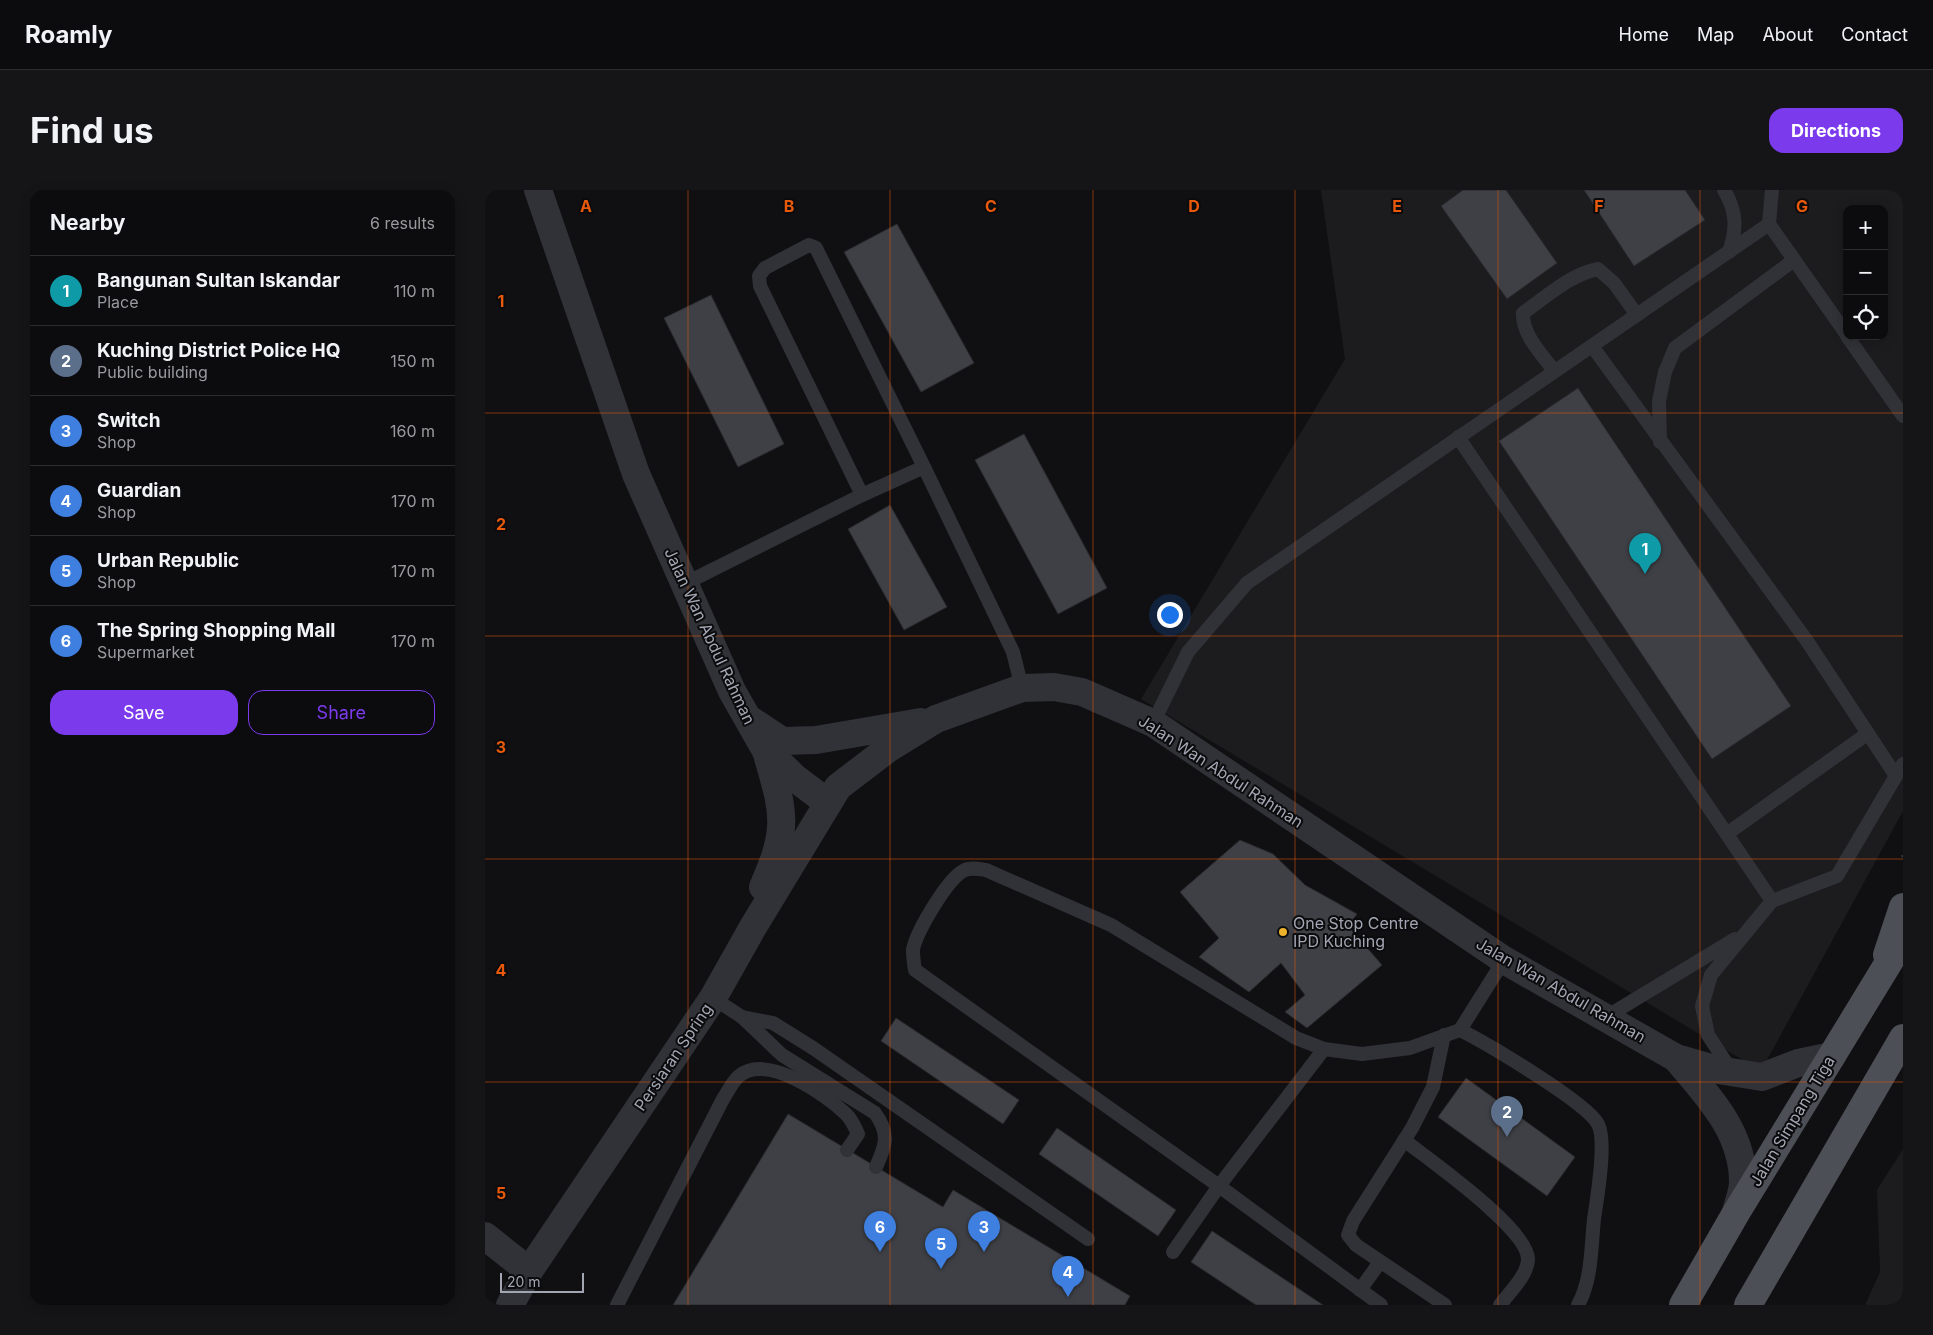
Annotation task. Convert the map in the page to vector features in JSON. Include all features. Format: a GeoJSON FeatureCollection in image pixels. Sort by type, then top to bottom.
{"type":"FeatureCollection","features":[{"type":"Feature","properties":{"kind":"main road"},"geometry":{"type":"LineString","coordinates":[[1881,976],[1903,907]]}},
{"type":"Feature","properties":{"kind":"main road","name":"Jalan Simpang Tiga"},"geometry":{"type":"LineString","coordinates":[[1683,1305],[1736,1213],[1903,939]]}},
{"type":"Feature","properties":{"kind":"main road"},"geometry":{"type":"LineString","coordinates":[[1748,1305],[1903,1038]]}},
{"type":"Feature","properties":{"kind":"street","name":"Jalan Wan Abdul Rahman"},"geometry":{"type":"LineString","coordinates":[[538,190],[635,474],[746,717],[765,749],[795,778],[828,803],[838,787],[865,764],[936,719],[1022,688],[1054,687],[1082,692],[1153,723],[1504,960],[1676,1058]]}},
{"type":"Feature","properties":{"kind":"street"},"geometry":{"type":"LineString","coordinates":[[746,717],[782,740],[816,740],[936,719]]}},
{"type":"Feature","properties":{"kind":"street"},"geometry":{"type":"LineString","coordinates":[[753,927],[761,894],[779,844],[781,826],[780,807],[765,749]]}},
{"type":"Feature","properties":{"kind":"street","name":"Persiaran Spring"},"geometry":{"type":"LineString","coordinates":[[509,1305],[529,1271],[713,998],[753,927],[828,803]]}},
{"type":"Feature","properties":{"kind":"street"},"geometry":{"type":"LineString","coordinates":[[1676,1058],[1738,1074],[1762,1077],[1798,1063],[1832,1056]]}},
{"type":"Feature","properties":{"kind":"street"},"geometry":{"type":"LineString","coordinates":[[1676,1058],[1723,1113],[1739,1152],[1743,1183],[1736,1213]]}},
{"type":"Feature","properties":{"kind":"street"},"geometry":{"type":"LineString","coordinates":[[485,1236],[529,1271]]}},
{"type":"Feature","properties":{"kind":"lane"},"geometry":{"type":"LineString","coordinates":[[1724,190],[1735,217],[1735,235],[1729,252]]}},
{"type":"Feature","properties":{"kind":"lane"},"geometry":{"type":"LineString","coordinates":[[1772,190],[1769,224],[1843,330]]}},
{"type":"Feature","properties":{"kind":"lane"},"geometry":{"type":"LineString","coordinates":[[1153,723],[1188,652],[1247,583],[1769,224]]}},
{"type":"Feature","properties":{"kind":"lane"},"geometry":{"type":"LineString","coordinates":[[862,495],[760,286],[759,276],[765,268],[809,245],[816,248],[1013,652],[1022,688]]}},
{"type":"Feature","properties":{"kind":"lane"},"geometry":{"type":"LineString","coordinates":[[1660,442],[1659,401],[1665,372],[1675,348],[1794,260]]}},
{"type":"Feature","properties":{"kind":"lane"},"geometry":{"type":"LineString","coordinates":[[1554,371],[1528,334],[1523,322],[1523,313],[1555,291],[1585,271],[1598,269],[1614,284],[1637,315]]}},
{"type":"Feature","properties":{"kind":"lane"},"geometry":{"type":"LineString","coordinates":[[1850,340],[1903,416]]}},
{"type":"Feature","properties":{"kind":"lane"},"geometry":{"type":"LineString","coordinates":[[1592,346],[1660,442],[1807,641],[1867,734],[1899,770],[1837,876],[1772,901],[1742,935],[1711,975],[1702,1006],[1708,1034],[1725,1061],[1738,1074]]}},
{"type":"Feature","properties":{"kind":"lane"},"geometry":{"type":"LineString","coordinates":[[1458,437],[1728,832],[1772,901]]}},
{"type":"Feature","properties":{"kind":"lane"},"geometry":{"type":"LineString","coordinates":[[684,584],[862,495],[923,467]]}},
{"type":"Feature","properties":{"kind":"lane"},"geometry":{"type":"LineString","coordinates":[[1728,832],[1867,734]]}},
{"type":"Feature","properties":{"kind":"lane"},"geometry":{"type":"LineString","coordinates":[[1381,1305],[1219,1186],[915,970],[913,952],[917,936],[943,892],[963,871],[974,868],[986,870],[1111,925],[1296,1038],[1324,1049],[1362,1054],[1410,1048],[1460,1030],[1504,960]]}},
{"type":"Feature","properties":{"kind":"lane"},"geometry":{"type":"LineString","coordinates":[[1606,1017],[1742,935]]}},
{"type":"Feature","properties":{"kind":"lane"},"geometry":{"type":"LineString","coordinates":[[713,998],[742,1017],[782,1055],[875,1113],[884,1126],[885,1146],[876,1167]]}},
{"type":"Feature","properties":{"kind":"lane"},"geometry":{"type":"LineString","coordinates":[[742,1017],[773,1023],[813,1048],[1088,1239]]}},
{"type":"Feature","properties":{"kind":"lane"},"geometry":{"type":"LineString","coordinates":[[1460,1030],[1534,1074],[1578,1105],[1599,1124],[1602,1148],[1588,1280],[1578,1305]]}},
{"type":"Feature","properties":{"kind":"lane"},"geometry":{"type":"LineString","coordinates":[[1444,1036],[1433,1087],[1404,1140],[1362,1206],[1348,1235],[1356,1245],[1445,1305]]}},
{"type":"Feature","properties":{"kind":"lane"},"geometry":{"type":"LineString","coordinates":[[1173,1252],[1219,1186],[1324,1049]]}},
{"type":"Feature","properties":{"kind":"lane"},"geometry":{"type":"LineString","coordinates":[[617,1305],[723,1099],[739,1076],[754,1070],[775,1070],[811,1088],[848,1115],[858,1134],[847,1150]]}},
{"type":"Feature","properties":{"kind":"lane"},"geometry":{"type":"LineString","coordinates":[[1404,1140],[1476,1196],[1507,1224],[1522,1243],[1529,1258],[1527,1269],[1500,1305]]}},
{"type":"Feature","properties":{"kind":"lane"},"geometry":{"type":"LineString","coordinates":[[1360,1290],[1380,1262]]}},
{"type":"Feature","properties":{"kind":"shaded area"},"geometry":{"type":"Polygon","coordinates":[[[1321,190],[1903,190],[1903,811],[1761,1071],[1141,699],[1345,359],[1321,190]]]}},
{"type":"Feature","properties":{"kind":"shaded area"},"geometry":{"type":"Polygon","coordinates":[[[1903,1149],[1903,1305],[1865,1305],[1880,1272],[1877,1190],[1903,1149]]]}},
{"type":"Feature","properties":{"kind":"building"},"geometry":{"type":"Polygon","coordinates":[[[1463,190],[1506,190],[1557,263],[1507,299],[1441,206],[1463,190]]]}},
{"type":"Feature","properties":{"kind":"building"},"geometry":{"type":"Polygon","coordinates":[[[1584,190],[1685,190],[1705,220],[1634,266],[1584,190]]]}},
{"type":"Feature","properties":{"kind":"building"},"geometry":{"type":"Polygon","coordinates":[[[897,224],[974,363],[921,392],[844,252],[897,224]]]}},
{"type":"Feature","properties":{"kind":"building"},"geometry":{"type":"Polygon","coordinates":[[[711,295],[784,444],[738,467],[664,318],[711,295]]]}},
{"type":"Feature","properties":{"kind":"building"},"geometry":{"type":"Polygon","coordinates":[[[1578,388],[1791,706],[1712,759],[1499,441],[1578,388]]]}},
{"type":"Feature","properties":{"kind":"building"},"geometry":{"type":"Polygon","coordinates":[[[1024,434],[1107,588],[1058,614],[975,460],[1024,434]]]}},
{"type":"Feature","properties":{"kind":"building"},"geometry":{"type":"Polygon","coordinates":[[[890,505],[947,607],[904,630],[848,529],[890,505]]]}},
{"type":"Feature","properties":{"kind":"building","name":"One Stop Centre IPD Kuching"},"geometry":{"type":"Polygon","coordinates":[[[1240,840],[1273,854],[1305,885],[1357,914],[1348,926],[1382,965],[1307,1028],[1285,1012],[1305,995],[1281,963],[1249,992],[1199,957],[1219,938],[1180,892],[1240,840]]]}},
{"type":"Feature","properties":{"kind":"building"},"geometry":{"type":"Polygon","coordinates":[[[896,1018],[1019,1100],[1003,1124],[881,1041],[896,1018]]]}},
{"type":"Feature","properties":{"kind":"building"},"geometry":{"type":"Polygon","coordinates":[[[1466,1078],[1575,1157],[1547,1196],[1438,1117],[1466,1078]]]}},
{"type":"Feature","properties":{"kind":"building"},"geometry":{"type":"Polygon","coordinates":[[[788,1114],[943,1207],[953,1190],[1130,1296],[1125,1305],[673,1305],[788,1114]]]}},
{"type":"Feature","properties":{"kind":"building"},"geometry":{"type":"Polygon","coordinates":[[[1057,1128],[1176,1210],[1158,1236],[1039,1154],[1057,1128]]]}},
{"type":"Feature","properties":{"kind":"building"},"geometry":{"type":"Polygon","coordinates":[[[1212,1231],[1323,1305],[1256,1305],[1191,1262],[1212,1231]]]}},
{"type":"Feature","properties":{"kind":"place","name":"Bangunan Sultan Iskandar"},"geometry":{"type":"Point","coordinates":[1645,574]}},
{"type":"Feature","properties":{"kind":"place","name":"One Stop Centre IPD Kuching"},"geometry":{"type":"Point","coordinates":[1283,932]}},
{"type":"Feature","properties":{"kind":"place","name":"Kuching District Police HQ"},"geometry":{"type":"Point","coordinates":[1507,1137]}},
{"type":"Feature","properties":{"kind":"place","name":"The Spring Shopping Mall"},"geometry":{"type":"Point","coordinates":[880,1252]}},
{"type":"Feature","properties":{"kind":"place","name":"Switch"},"geometry":{"type":"Point","coordinates":[984,1252]}},
{"type":"Feature","properties":{"kind":"place","name":"Urban Republic"},"geometry":{"type":"Point","coordinates":[941,1269]}},
{"type":"Feature","properties":{"kind":"place","name":"Guardian"},"geometry":{"type":"Point","coordinates":[1068,1297]}}]}
